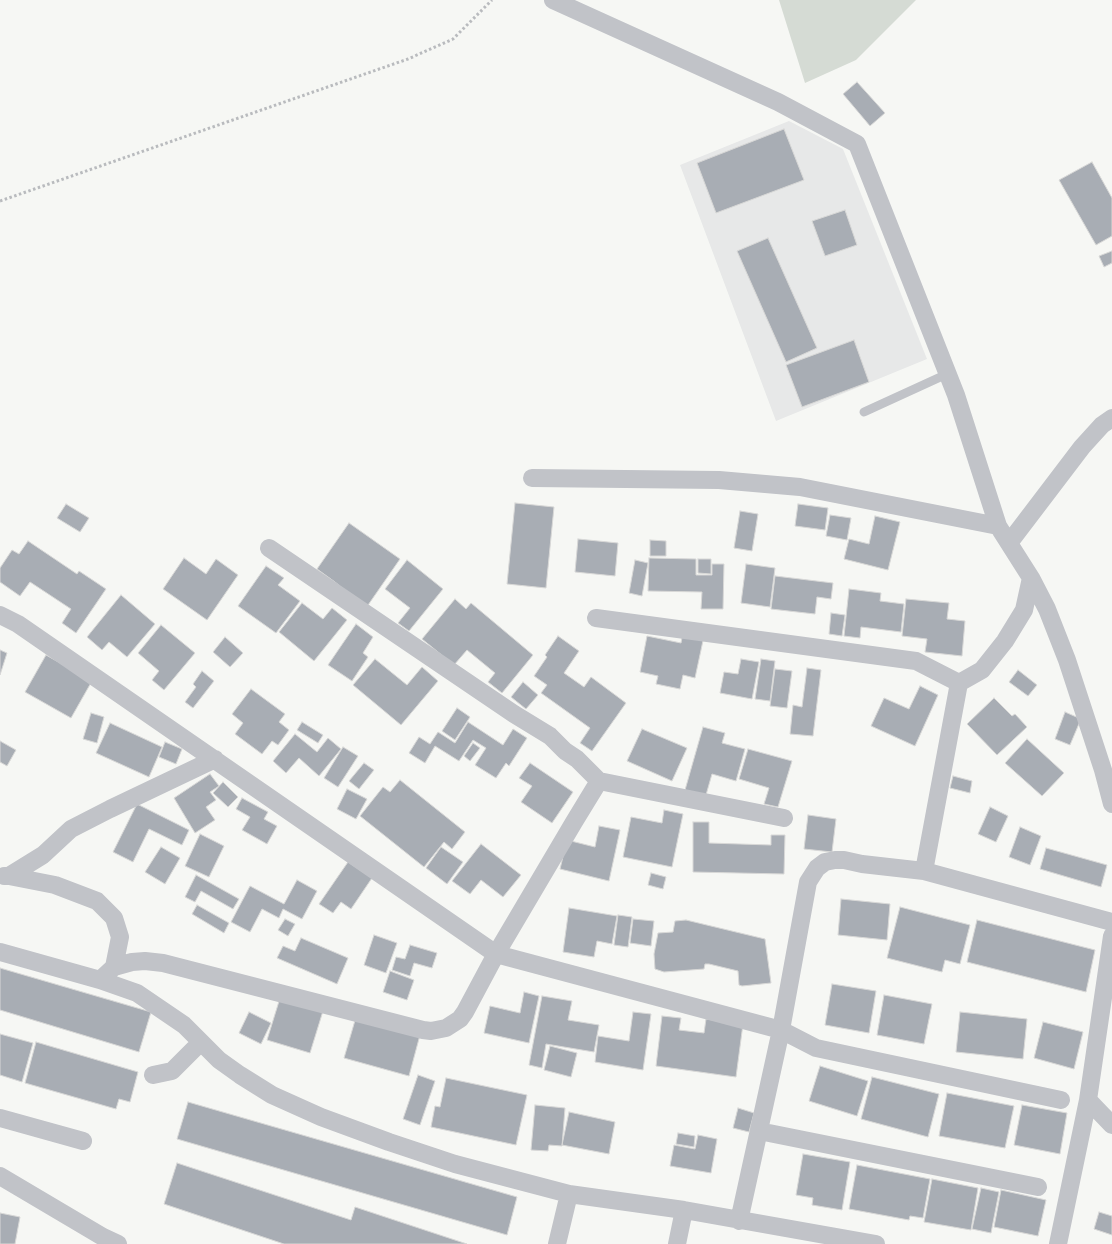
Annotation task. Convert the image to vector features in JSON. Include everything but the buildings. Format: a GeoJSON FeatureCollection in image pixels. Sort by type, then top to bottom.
{"type":"FeatureCollection","features":[{"type":"Feature","properties":{"kind":"street"},"geometry":{"type":"LineString","coordinates":[[553,0],[778,102],[857,144],[956,395],[998,526],[1047,609],[1068,660],[1112,804]]}},
{"type":"Feature","properties":{"kind":"street"},"geometry":{"type":"LineString","coordinates":[[1009,543],[1082,447],[1102,425],[1112,418]]}},
{"type":"Feature","properties":{"kind":"street"},"geometry":{"type":"LineString","coordinates":[[532,478],[719,480],[800,487],[998,526]]}},
{"type":"Feature","properties":{"kind":"street"},"geometry":{"type":"LineString","coordinates":[[269,548],[514,714],[550,736],[600,782],[784,818]]}},
{"type":"Feature","properties":{"kind":"street"},"geometry":{"type":"LineString","coordinates":[[924,871],[959,684],[982,670],[1005,641],[1024,610],[1030,578]]}},
{"type":"Feature","properties":{"kind":"street"},"geometry":{"type":"LineString","coordinates":[[0,615],[18,624],[496,954],[781,1030],[816,1048],[1061,1100]]}},
{"type":"Feature","properties":{"kind":"street"},"geometry":{"type":"LineString","coordinates":[[596,618],[916,661],[959,684]]}},
{"type":"Feature","properties":{"kind":"street"},"geometry":{"type":"LineString","coordinates":[[5,876],[43,855],[70,829],[110,808],[215,759]]}},
{"type":"Feature","properties":{"kind":"street"},"geometry":{"type":"LineString","coordinates":[[100,980],[114,967],[145,960],[431,1031],[446,1028],[460,1019],[471,1002],[496,954],[574,822],[600,782]]}},
{"type":"Feature","properties":{"kind":"street"},"geometry":{"type":"LineString","coordinates":[[739,1221],[781,1030],[805,891],[808,882],[817,868],[826,862],[844,860],[862,864],[924,871],[1112,922]]}},
{"type":"Feature","properties":{"kind":"street"},"geometry":{"type":"LineString","coordinates":[[5,876],[55,885],[97,901],[114,918],[120,938],[114,967]]}},
{"type":"Feature","properties":{"kind":"street"},"geometry":{"type":"LineString","coordinates":[[1058,1244],[1088,1100],[1101,999],[1112,936]]}},
{"type":"Feature","properties":{"kind":"street"},"geometry":{"type":"LineString","coordinates":[[0,952],[100,980],[137,993],[184,1025],[219,1060],[240,1076],[272,1095],[321,1117],[455,1164],[569,1194],[684,1210],[875,1244]]}},
{"type":"Feature","properties":{"kind":"street"},"geometry":{"type":"LineString","coordinates":[[152,1075],[172,1071],[201,1042]]}},
{"type":"Feature","properties":{"kind":"street"},"geometry":{"type":"LineString","coordinates":[[1088,1100],[1112,1109]]}},
{"type":"Feature","properties":{"kind":"street"},"geometry":{"type":"LineString","coordinates":[[1088,1100],[1112,1125]]}},
{"type":"Feature","properties":{"kind":"street"},"geometry":{"type":"LineString","coordinates":[[0,1118],[83,1141]]}},
{"type":"Feature","properties":{"kind":"street"},"geometry":{"type":"LineString","coordinates":[[759,1131],[1038,1187]]}},
{"type":"Feature","properties":{"kind":"street"},"geometry":{"type":"LineString","coordinates":[[0,1176],[118,1244]]}},
{"type":"Feature","properties":{"kind":"street"},"geometry":{"type":"LineString","coordinates":[[557,1244],[569,1194]]}},
{"type":"Feature","properties":{"kind":"street"},"geometry":{"type":"LineString","coordinates":[[677,1244],[684,1210]]}},
{"type":"Feature","properties":{"kind":"lane"},"geometry":{"type":"LineString","coordinates":[[864,412],[948,374]]}},
{"type":"Feature","properties":{"kind":"path"},"geometry":{"type":"LineString","coordinates":[[0,201],[408,59],[453,39],[492,0]]}},
{"type":"Feature","properties":{"kind":"shaded area"},"geometry":{"type":"Polygon","coordinates":[[[779,0],[916,0],[856,60],[805,83],[779,0]]]}},
{"type":"Feature","properties":{"kind":"shaded area"},"geometry":{"type":"Polygon","coordinates":[[[789,121],[843,149],[927,359],[776,421],[680,165],[789,121]]]}}]}
